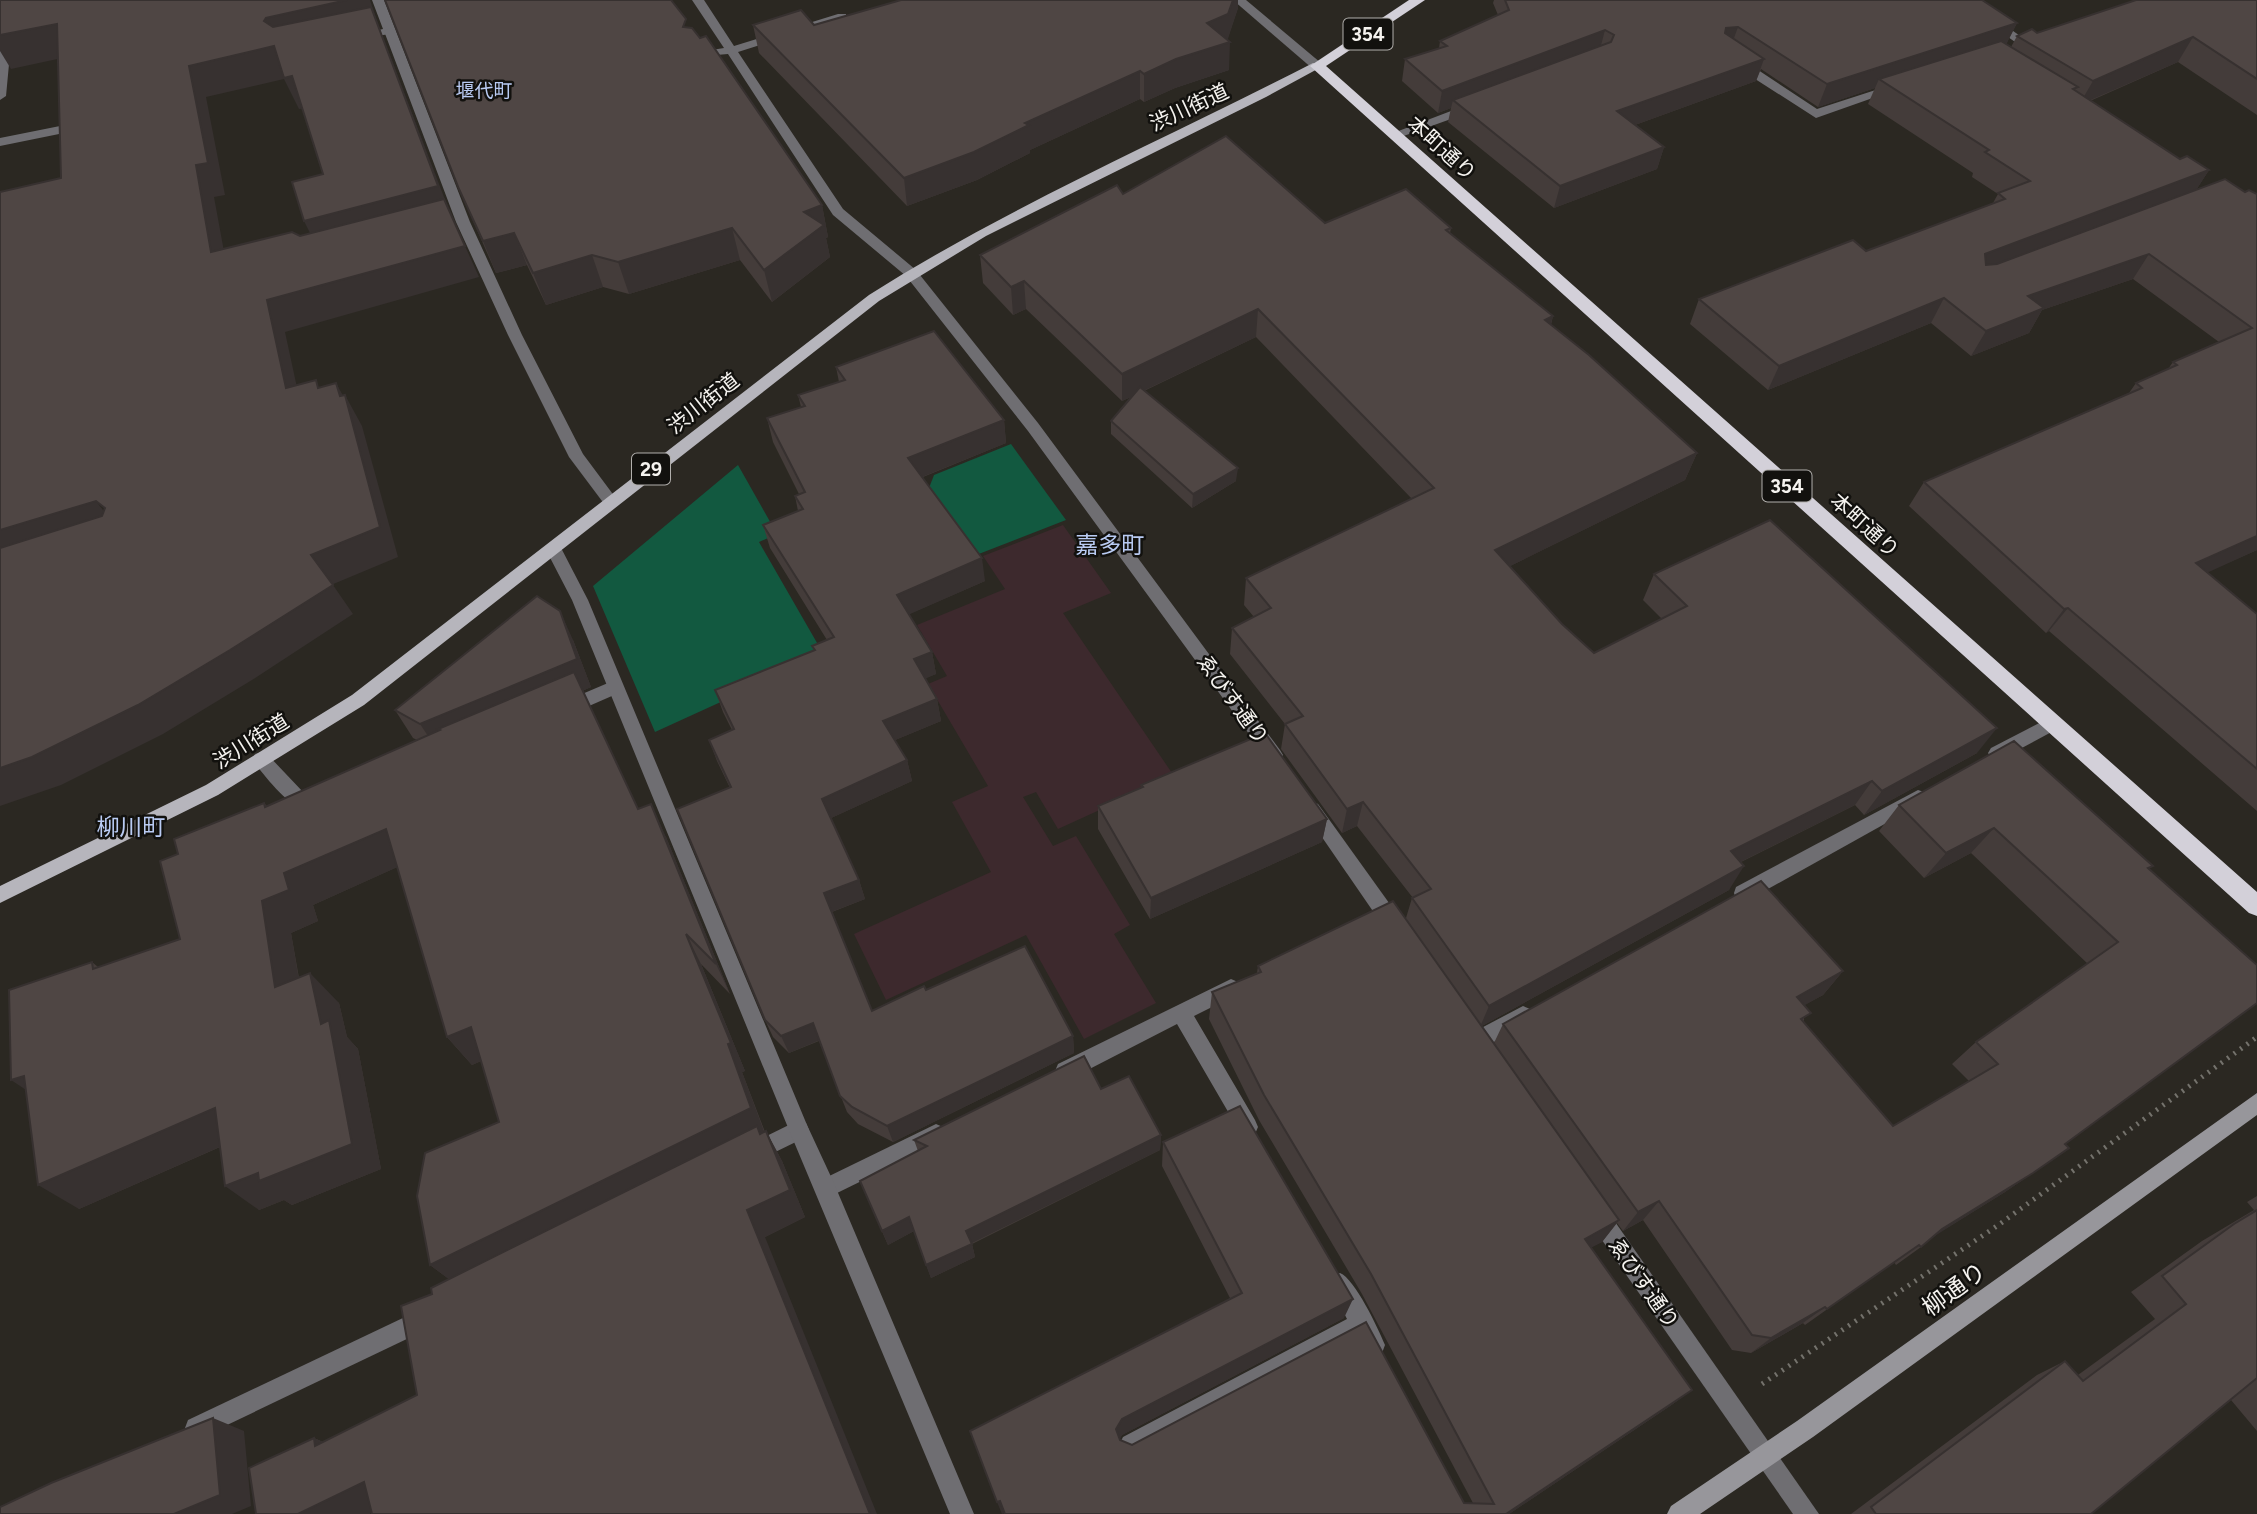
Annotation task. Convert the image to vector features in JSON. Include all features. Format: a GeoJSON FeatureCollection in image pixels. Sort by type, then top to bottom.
{"type":"FeatureCollection","features":[{"type":"Feature","properties":{"kind":"highway","name":"渋川街道"},"geometry":{"type":"LineString","coordinates":[[1317,66],[1418,0]]}},
{"type":"Feature","properties":{"kind":"highway","name":"本町通り"},"geometry":{"type":"LineString","coordinates":[[1317,66],[2257,906]]}},
{"type":"Feature","properties":{"kind":"main road","name":"渋川街道"},"geometry":{"type":"LineString","coordinates":[[0,895],[212,790],[358,700],[610,501],[874,298],[911,273],[1072,186],[1317,66]]}},
{"type":"Feature","properties":{"kind":"street"},"geometry":{"type":"LineString","coordinates":[[0,96],[9,0]]}},
{"type":"Feature","properties":{"kind":"street"},"geometry":{"type":"LineString","coordinates":[[378,0],[456,224],[577,457],[610,501]]}},
{"type":"Feature","properties":{"kind":"street","name":"ゑびす通り"},"geometry":{"type":"LineString","coordinates":[[698,0],[838,212],[911,273],[1033,427],[1282,766]]}},
{"type":"Feature","properties":{"kind":"street"},"geometry":{"type":"LineString","coordinates":[[1238,0],[1317,66]]}},
{"type":"Feature","properties":{"kind":"street"},"geometry":{"type":"LineString","coordinates":[[1961,0],[2027,45],[2002,54]]}},
{"type":"Feature","properties":{"kind":"street"},"geometry":{"type":"LineString","coordinates":[[697,55],[732,50],[842,16]]}},
{"type":"Feature","properties":{"kind":"street"},"geometry":{"type":"LineString","coordinates":[[7,27],[20,24]]}},
{"type":"Feature","properties":{"kind":"street"},"geometry":{"type":"LineString","coordinates":[[352,39],[390,31]]}},
{"type":"Feature","properties":{"kind":"street"},"geometry":{"type":"LineString","coordinates":[[1725,53],[1816,114],[1905,85]]}},
{"type":"Feature","properties":{"kind":"street"},"geometry":{"type":"LineString","coordinates":[[1394,135],[1488,101]]}},
{"type":"Feature","properties":{"kind":"street"},"geometry":{"type":"LineString","coordinates":[[0,142],[60,130]]}},
{"type":"Feature","properties":{"kind":"street"},"geometry":{"type":"LineString","coordinates":[[553,548],[580,600],[799,1130],[827,1188],[962,1514]]}},
{"type":"Feature","properties":{"kind":"street"},"geometry":{"type":"LineString","coordinates":[[553,713],[615,687]]}},
{"type":"Feature","properties":{"kind":"street"},"geometry":{"type":"LineString","coordinates":[[1978,764],[2053,723]]}},
{"type":"Feature","properties":{"kind":"street"},"geometry":{"type":"LineString","coordinates":[[261,759],[299,799],[307,803],[335,797]]}},
{"type":"Feature","properties":{"kind":"street"},"geometry":{"type":"LineString","coordinates":[[1298,788],[1406,942]]}},
{"type":"Feature","properties":{"kind":"street"},"geometry":{"type":"LineString","coordinates":[[1723,905],[1929,791]]}},
{"type":"Feature","properties":{"kind":"street"},"geometry":{"type":"LineString","coordinates":[[1046,1080],[1253,977]]}},
{"type":"Feature","properties":{"kind":"street"},"geometry":{"type":"LineString","coordinates":[[1476,1042],[1534,1009]]}},
{"type":"Feature","properties":{"kind":"street"},"geometry":{"type":"LineString","coordinates":[[1181,1012],[1256,1140]]}},
{"type":"Feature","properties":{"kind":"street","name":"柳通り"},"geometry":{"type":"LineString","coordinates":[[1679,1514],[1765,1456],[2257,1103]]}},
{"type":"Feature","properties":{"kind":"street"},"geometry":{"type":"LineString","coordinates":[[827,1188],[961,1122]]}},
{"type":"Feature","properties":{"kind":"street"},"geometry":{"type":"LineString","coordinates":[[730,1165],[799,1130]]}},
{"type":"Feature","properties":{"kind":"street","name":"ゑびす通り"},"geometry":{"type":"LineString","coordinates":[[1586,1200],[1807,1514]]}},
{"type":"Feature","properties":{"kind":"street"},"geometry":{"type":"LineString","coordinates":[[1331,1268],[1382,1359]]}},
{"type":"Feature","properties":{"kind":"street"},"geometry":{"type":"LineString","coordinates":[[174,1438],[236,1411],[447,1308]]}},
{"type":"Feature","properties":{"kind":"street"},"geometry":{"type":"LineString","coordinates":[[1130,1445],[1363,1323]]}},
{"type":"Feature","properties":{"kind":"path"},"geometry":{"type":"LineString","coordinates":[[1762,1384],[1997,1226],[2257,1037]]}},
{"type":"Feature","properties":{"kind":"shaded area"},"geometry":{"type":"Polygon","coordinates":[[[1063,525],[1111,593],[1063,613],[1174,776],[1058,829],[1036,792],[1023,797],[1053,846],[1076,836],[1130,925],[1114,934],[1156,1003],[1084,1039],[1026,935],[886,1000],[854,934],[991,872],[952,802],[988,786],[928,684],[947,676],[917,625],[1005,589],[983,556],[1063,525]]]}},
{"type":"Feature","properties":{"kind":"green space"},"geometry":{"type":"Polygon","coordinates":[[[1011,444],[1066,520],[971,557],[926,496],[934,475],[1011,444]]]}},
{"type":"Feature","properties":{"kind":"green space"},"geometry":{"type":"Polygon","coordinates":[[[738,465],[777,534],[759,542],[824,655],[655,732],[593,586],[738,465]]]}},
{"type":"Feature","properties":{"kind":"building"},"geometry":{"type":"Polygon","coordinates":[[[0,0],[347,0],[266,18],[264,21],[273,27],[371,7],[438,186],[304,221],[292,182],[323,174],[292,76],[284,78],[274,46],[189,66],[208,163],[196,165],[211,252],[292,232],[300,236],[444,199],[465,246],[267,300],[286,388],[316,380],[318,388],[336,383],[340,396],[345,395],[380,527],[311,555],[333,585],[138,705],[32,757],[0,768],[0,548],[102,516],[105,508],[96,501],[0,530],[0,192],[61,178],[57,24],[0,35],[0,0]]]}},
{"type":"Feature","properties":{"kind":"building"},"geometry":{"type":"Polygon","coordinates":[[[385,0],[671,0],[686,19],[683,27],[692,28],[700,38],[706,36],[822,205],[804,212],[824,225],[764,270],[732,228],[618,262],[592,255],[533,273],[514,233],[483,241],[459,189],[385,0]]]}},
{"type":"Feature","properties":{"kind":"building"},"geometry":{"type":"Polygon","coordinates":[[[901,0],[1233,0],[1228,14],[1207,23],[1230,42],[1176,59],[1144,74],[1140,71],[1025,123],[1029,125],[974,152],[904,178],[753,25],[801,10],[814,25],[901,0]]]}},
{"type":"Feature","properties":{"kind":"building"},"geometry":{"type":"Polygon","coordinates":[[[1505,0],[1982,0],[2017,23],[1827,84],[1738,27],[1726,28],[1725,33],[1764,59],[1617,111],[1664,147],[1560,186],[1453,100],[1611,42],[1614,35],[1605,30],[1442,91],[1405,59],[1447,46],[1440,41],[1509,10],[1505,0]]]}},
{"type":"Feature","properties":{"kind":"building"},"geometry":{"type":"Polygon","coordinates":[[[2136,0],[2257,0],[2257,79],[2193,37],[2093,81],[2017,36],[2032,29],[2037,33],[2136,0]]]}},
{"type":"Feature","properties":{"kind":"building"},"geometry":{"type":"Polygon","coordinates":[[[2001,41],[2078,87],[2073,89],[2180,159],[2187,156],[2209,170],[1985,254],[1986,265],[1997,264],[2225,179],[2245,192],[2249,190],[2257,194],[2257,536],[2196,563],[2257,614],[2257,769],[2068,608],[2064,609],[1924,482],[2142,388],[2136,383],[2177,365],[2173,362],[2252,328],[2149,254],[2028,296],[2044,308],[1986,331],[1944,298],[1779,366],[1699,299],[1853,240],[1866,251],[2005,199],[1998,193],[2030,181],[1985,152],[1989,150],[1879,79],[2001,41]]]}},
{"type":"Feature","properties":{"kind":"building"},"geometry":{"type":"Polygon","coordinates":[[[1226,136],[1325,223],[1406,189],[1451,228],[1446,230],[1553,316],[1545,320],[1589,355],[1697,453],[1495,550],[1562,624],[1594,653],[1687,606],[1654,574],[1770,520],[1997,728],[1882,791],[1872,781],[1731,851],[1744,866],[1489,1006],[1412,898],[1431,889],[1363,802],[1347,809],[1285,724],[1303,716],[1232,628],[1271,608],[1246,578],[1434,488],[1258,309],[1122,374],[1024,281],[1011,287],[980,255],[1117,185],[1123,194],[1226,136]]]}},
{"type":"Feature","properties":{"kind":"building"},"geometry":{"type":"Polygon","coordinates":[[[934,331],[1004,420],[908,458],[982,558],[897,595],[932,652],[914,659],[937,699],[883,721],[907,760],[822,799],[859,880],[824,893],[872,1011],[924,986],[926,990],[1025,946],[1073,1036],[887,1126],[852,1107],[840,1096],[813,1023],[781,1036],[765,1020],[677,809],[731,787],[709,740],[734,729],[715,690],[815,650],[812,646],[834,637],[763,525],[803,509],[795,496],[805,492],[767,418],[805,406],[798,395],[845,380],[836,367],[934,331]]]}},
{"type":"Feature","properties":{"kind":"building"},"geometry":{"type":"Polygon","coordinates":[[[1140,387],[1238,468],[1193,494],[1111,421],[1140,387]]]}},
{"type":"Feature","properties":{"kind":"building"},"geometry":{"type":"Polygon","coordinates":[[[537,596],[560,611],[577,659],[420,724],[395,710],[537,596]]]}},
{"type":"Feature","properties":{"kind":"building"},"geometry":{"type":"Polygon","coordinates":[[[574,672],[638,809],[651,804],[716,964],[686,934],[731,1043],[728,1044],[751,1108],[430,1265],[417,1196],[425,1153],[499,1122],[471,1027],[447,1037],[386,829],[284,873],[289,890],[262,901],[275,987],[310,973],[321,1024],[329,1020],[352,1144],[259,1181],[258,1173],[225,1186],[215,1108],[38,1185],[24,1076],[11,1080],[9,990],[92,962],[93,969],[180,939],[160,861],[178,854],[174,839],[264,803],[265,807],[440,730],[438,729],[574,672]]]}},
{"type":"Feature","properties":{"kind":"building"},"geometry":{"type":"Polygon","coordinates":[[[1265,733],[1327,819],[1151,898],[1098,806],[1265,733]]]}},
{"type":"Feature","properties":{"kind":"building"},"geometry":{"type":"Polygon","coordinates":[[[2014,741],[2153,866],[2148,868],[2257,965],[2257,1003],[2065,1144],[2069,1148],[1942,1229],[1921,1247],[1919,1245],[1827,1309],[1825,1307],[1771,1338],[1752,1335],[1659,1201],[1638,1212],[1503,1024],[1761,881],[1843,971],[1797,997],[1811,1013],[1801,1019],[1893,1126],[1998,1064],[1976,1042],[2118,942],[1994,828],[1946,853],[1899,805],[2014,741]]]}},
{"type":"Feature","properties":{"kind":"building"},"geometry":{"type":"Polygon","coordinates":[[[1393,901],[1619,1220],[1585,1239],[1692,1390],[1506,1514],[1005,1514],[1000,1501],[997,1502],[970,1431],[1242,1293],[1163,1142],[1240,1106],[1353,1299],[1122,1419],[1116,1429],[1120,1440],[1132,1445],[1366,1322],[1464,1503],[1494,1504],[1371,1274],[1264,1095],[1212,992],[1261,972],[1258,966],[1393,901]]]}},
{"type":"Feature","properties":{"kind":"building"},"geometry":{"type":"Polygon","coordinates":[[[1084,1056],[1101,1089],[1129,1076],[1161,1135],[966,1231],[972,1244],[926,1265],[909,1217],[882,1231],[860,1181],[927,1146],[914,1140],[1084,1056]]]}},
{"type":"Feature","properties":{"kind":"building"},"geometry":{"type":"Polygon","coordinates":[[[757,1126],[760,1134],[766,1131],[790,1190],[747,1210],[870,1514],[372,1514],[364,1482],[298,1514],[256,1514],[249,1468],[314,1438],[315,1446],[417,1395],[401,1306],[432,1294],[431,1288],[757,1126]]]}},
{"type":"Feature","properties":{"kind":"building"},"geometry":{"type":"Polygon","coordinates":[[[2257,1210],[2257,1378],[2091,1514],[1876,1514],[1871,1507],[2065,1361],[2083,1381],[2186,1304],[2162,1276],[2257,1210]]]}},
{"type":"Feature","properties":{"kind":"building"},"geometry":{"type":"Polygon","coordinates":[[[213,1418],[220,1495],[174,1514],[0,1514],[0,1507],[51,1483],[213,1418]]]}},
{"type":"Feature","properties":{"kind":"district","name":"堰代町"},"geometry":{"type":"Point","coordinates":[484,90]}},
{"type":"Feature","properties":{"kind":"district","name":"嘉多町"},"geometry":{"type":"Point","coordinates":[1110,545]}},
{"type":"Feature","properties":{"kind":"district","name":"柳川町"},"geometry":{"type":"Point","coordinates":[131,827]}}]}
